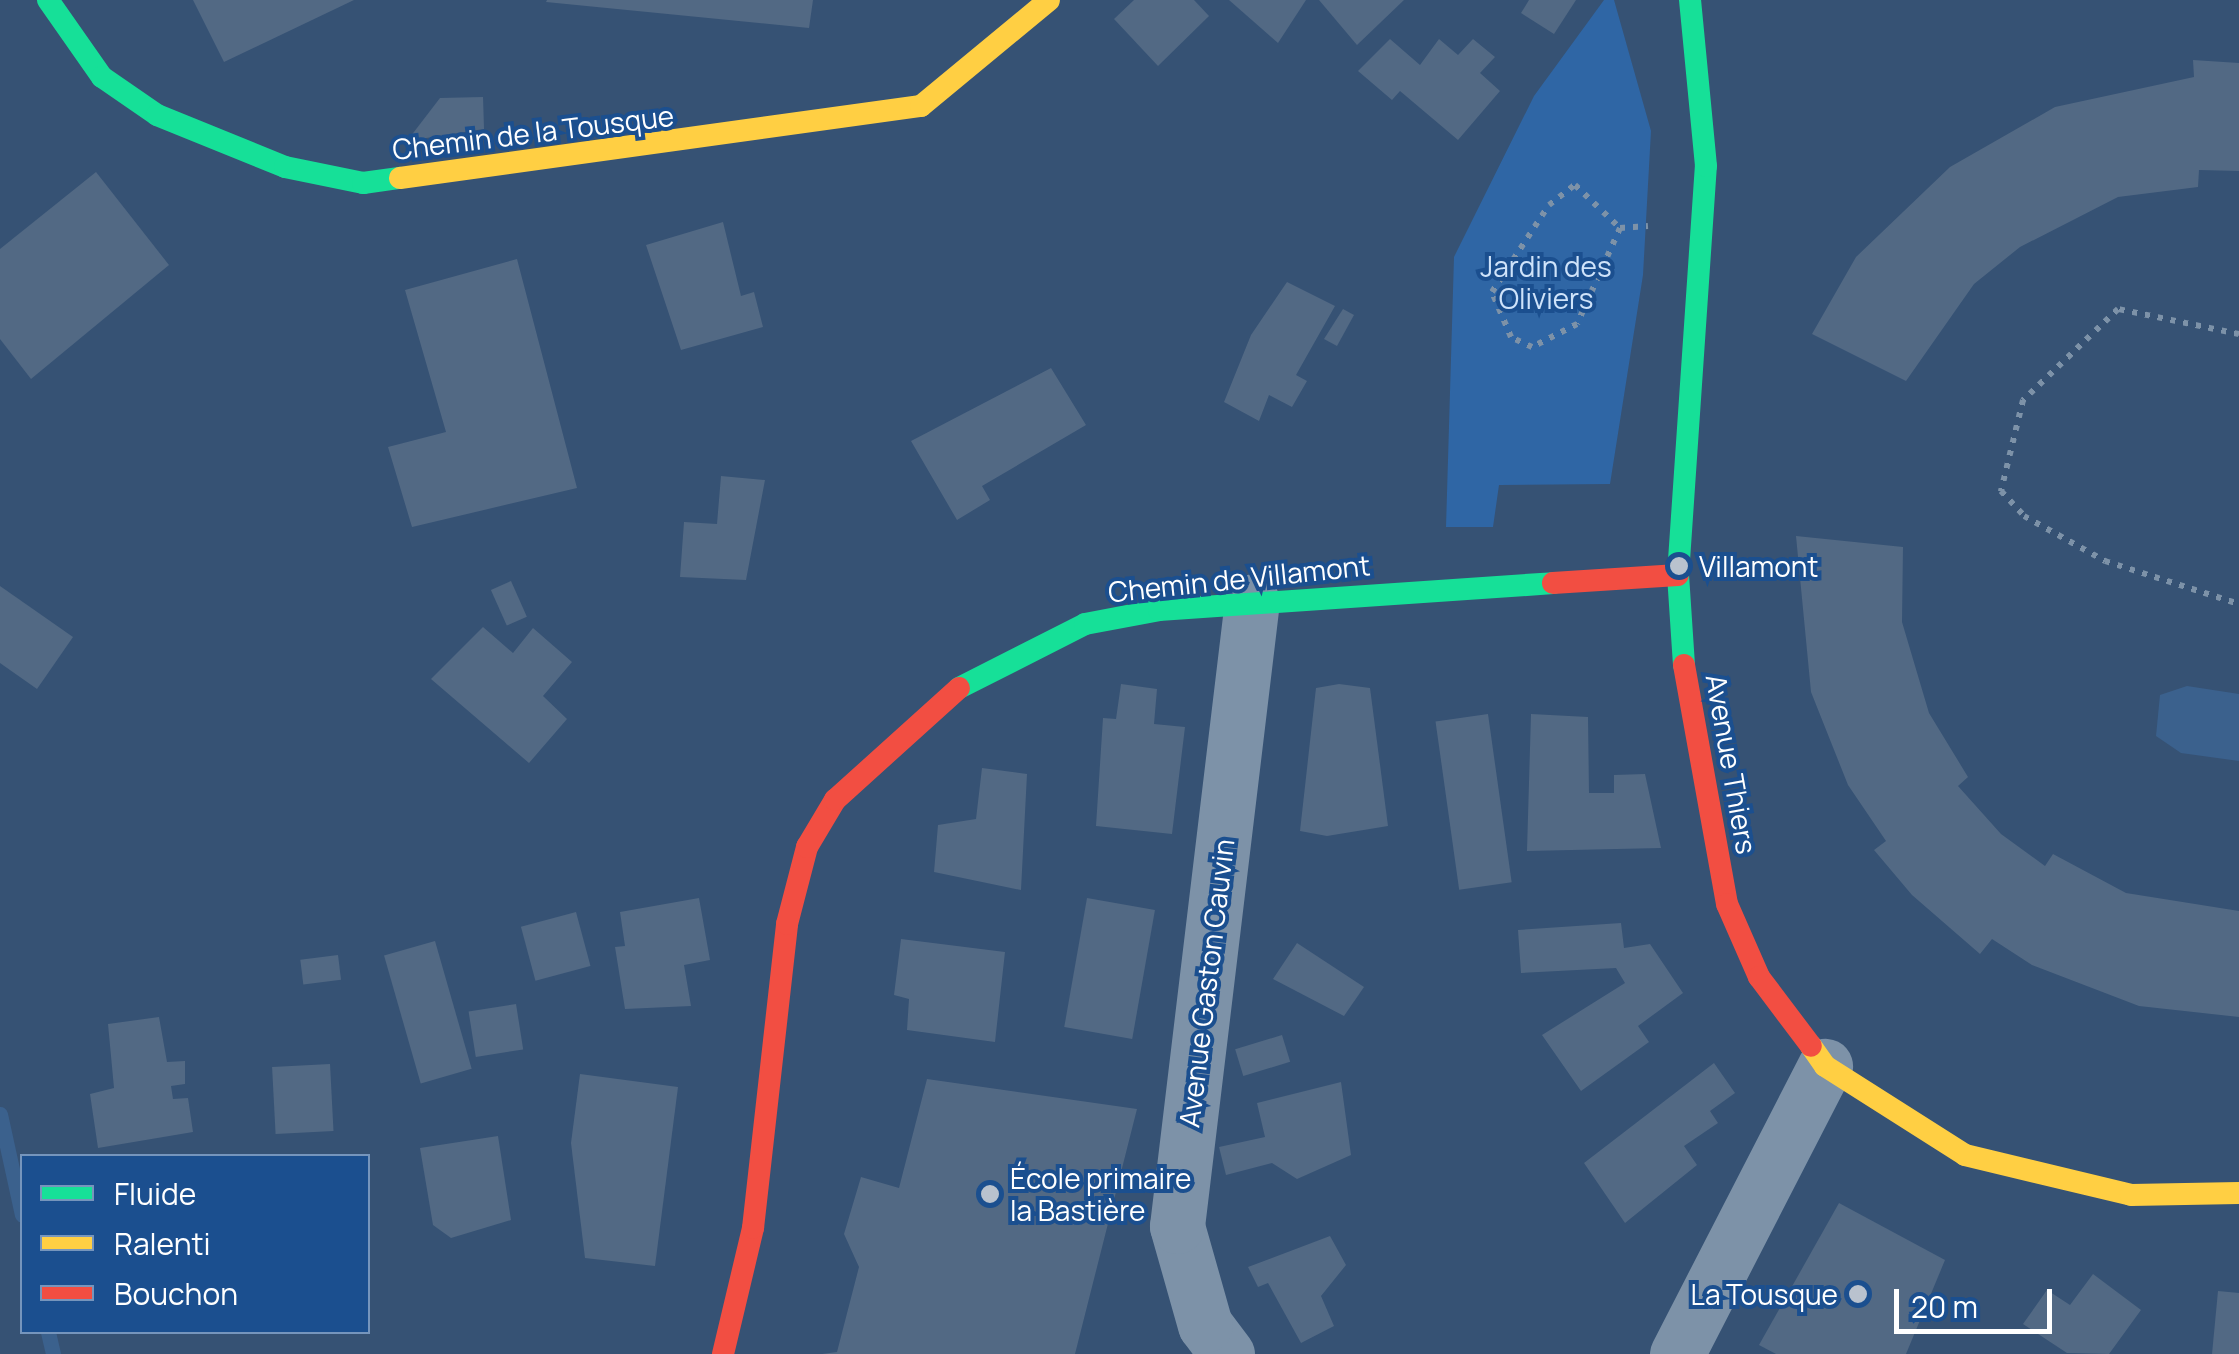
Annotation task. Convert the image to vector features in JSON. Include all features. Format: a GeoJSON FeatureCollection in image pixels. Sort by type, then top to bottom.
{"type":"FeatureCollection","features":[{"type":"Feature","properties":{"kind":"street","name":"Chemin de la Tousque"},"geometry":{"type":"LineString","coordinates":[[48,0],[102,76],[157,115],[285,167],[363,183],[921,106],[1048,0]]}},
{"type":"Feature","properties":{"kind":"street","name":"Avenue Thiers"},"geometry":{"type":"LineString","coordinates":[[1690,0],[1706,166],[1678,575],[1687,700],[1727,904],[1759,977],[1825,1066],[1965,1155],[2131,1195],[2239,1192]]}},
{"type":"Feature","properties":{"kind":"street","name":"Chemin de Villamont"},"geometry":{"type":"LineString","coordinates":[[722,1354],[753,1228],[787,924],[807,847],[835,800],[948,693],[1015,654],[1085,624],[1252,602],[1678,575]]}},
{"type":"Feature","properties":{"kind":"street","name":"Avenue Gaston Cauvin"},"geometry":{"type":"LineString","coordinates":[[1227,1354],[1198,1308],[1177,1226],[1252,602]]}},
{"type":"Feature","properties":{"kind":"street"},"geometry":{"type":"LineString","coordinates":[[1676,1354],[1825,1066]]}},
{"type":"Feature","properties":{"kind":"path"},"geometry":{"type":"LineString","coordinates":[[1575,184],[1620,228],[1577,324],[1532,347],[1511,337],[1492,292],[1549,205],[1575,184]]}},
{"type":"Feature","properties":{"kind":"path"},"geometry":{"type":"LineString","coordinates":[[1620,228],[1657,224]]}},
{"type":"Feature","properties":{"kind":"path"},"geometry":{"type":"LineString","coordinates":[[2239,334],[2118,309],[2023,400],[2001,491],[2024,516],[2105,560],[2239,604]]}},
{"type":"Feature","properties":{"kind":"green space","name":"Jardin des Oliviers"},"geometry":{"type":"Polygon","coordinates":[[[1604,0],[1614,0],[1651,131],[1643,275],[1610,484],[1499,485],[1493,527],[1446,527],[1454,257],[1534,96],[1604,0]]]}},
{"type":"Feature","properties":{"kind":"shaded area"},"geometry":{"type":"Polygon","coordinates":[[[2187,686],[2239,694],[2239,761],[2181,753],[2156,736],[2160,695],[2187,686]]]}},
{"type":"Feature","properties":{"kind":"building"},"geometry":{"type":"Polygon","coordinates":[[[193,0],[354,0],[224,62],[193,0]]]}},
{"type":"Feature","properties":{"kind":"building"},"geometry":{"type":"Polygon","coordinates":[[[547,0],[813,0],[809,28],[546,2],[547,0]]]}},
{"type":"Feature","properties":{"kind":"building"},"geometry":{"type":"Polygon","coordinates":[[[1134,0],[1194,0],[1209,16],[1158,66],[1114,19],[1134,0]]]}},
{"type":"Feature","properties":{"kind":"building"},"geometry":{"type":"Polygon","coordinates":[[[1229,0],[1306,0],[1278,43],[1229,0]]]}},
{"type":"Feature","properties":{"kind":"building"},"geometry":{"type":"Polygon","coordinates":[[[1319,0],[1404,0],[1357,45],[1319,0]]]}},
{"type":"Feature","properties":{"kind":"building"},"geometry":{"type":"Polygon","coordinates":[[[1529,0],[1576,0],[1554,34],[1521,13],[1529,0]]]}},
{"type":"Feature","properties":{"kind":"building"},"geometry":{"type":"Polygon","coordinates":[[[1390,39],[1420,65],[1439,39],[1458,55],[1473,39],[1495,57],[1480,73],[1500,91],[1458,140],[1400,91],[1392,100],[1358,71],[1390,39]]]}},
{"type":"Feature","properties":{"kind":"building"},"geometry":{"type":"Polygon","coordinates":[[[2193,60],[2239,63],[2239,171],[2199,170],[2198,187],[2118,197],[2020,247],[1974,284],[1906,381],[1812,334],[1856,257],[1950,167],[2055,107],[2194,77],[2193,60]]]}},
{"type":"Feature","properties":{"kind":"building"},"geometry":{"type":"Polygon","coordinates":[[[483,97],[484,129],[407,141],[440,98],[483,97]]]}},
{"type":"Feature","properties":{"kind":"building"},"geometry":{"type":"Polygon","coordinates":[[[96,172],[169,265],[31,379],[0,339],[0,249],[96,172]]]}},
{"type":"Feature","properties":{"kind":"building"},"geometry":{"type":"Polygon","coordinates":[[[723,222],[741,296],[754,292],[763,327],[681,350],[646,245],[723,222]]]}},
{"type":"Feature","properties":{"kind":"building"},"geometry":{"type":"Polygon","coordinates":[[[517,259],[577,488],[412,527],[388,447],[446,432],[405,290],[517,259]]]}},
{"type":"Feature","properties":{"kind":"building"},"geometry":{"type":"Polygon","coordinates":[[[1287,282],[1335,306],[1296,375],[1307,381],[1292,407],[1269,395],[1259,421],[1224,402],[1251,335],[1287,282]]]}},
{"type":"Feature","properties":{"kind":"building"},"geometry":{"type":"Polygon","coordinates":[[[1343,309],[1354,315],[1337,346],[1324,339],[1343,309]]]}},
{"type":"Feature","properties":{"kind":"building"},"geometry":{"type":"Polygon","coordinates":[[[1051,368],[1086,425],[982,486],[990,500],[957,520],[911,441],[1051,368]]]}},
{"type":"Feature","properties":{"kind":"building"},"geometry":{"type":"Polygon","coordinates":[[[721,476],[765,480],[746,580],[680,577],[684,522],[717,524],[721,476]]]}},
{"type":"Feature","properties":{"kind":"building"},"geometry":{"type":"Polygon","coordinates":[[[1796,536],[1903,547],[1902,622],[1929,713],[1968,777],[1958,786],[2001,834],[2045,866],[2053,854],[2126,893],[2239,911],[2239,1017],[2139,1006],[2032,965],[1992,939],[1980,954],[1912,895],[1874,850],[1886,841],[1848,785],[1811,692],[1796,536]]]}},
{"type":"Feature","properties":{"kind":"building"},"geometry":{"type":"Polygon","coordinates":[[[511,581],[527,617],[507,626],[491,590],[511,581]]]}},
{"type":"Feature","properties":{"kind":"building"},"geometry":{"type":"Polygon","coordinates":[[[0,586],[73,637],[37,689],[0,663],[0,586]]]}},
{"type":"Feature","properties":{"kind":"building"},"geometry":{"type":"Polygon","coordinates":[[[483,627],[513,653],[533,628],[572,662],[543,696],[567,719],[529,763],[431,679],[483,627]]]}},
{"type":"Feature","properties":{"kind":"building"},"geometry":{"type":"Polygon","coordinates":[[[1121,684],[1157,689],[1154,724],[1185,727],[1172,834],[1096,826],[1103,718],[1116,719],[1121,684]]]}},
{"type":"Feature","properties":{"kind":"building"},"geometry":{"type":"Polygon","coordinates":[[[1339,684],[1370,688],[1388,826],[1327,836],[1300,831],[1316,688],[1339,684]]]}},
{"type":"Feature","properties":{"kind":"building"},"geometry":{"type":"Polygon","coordinates":[[[1488,714],[1512,882],[1459,890],[1436,721],[1488,714]]]}},
{"type":"Feature","properties":{"kind":"building"},"geometry":{"type":"Polygon","coordinates":[[[1531,714],[1588,717],[1589,793],[1614,793],[1614,775],[1645,774],[1661,848],[1527,851],[1531,714]]]}},
{"type":"Feature","properties":{"kind":"building"},"geometry":{"type":"Polygon","coordinates":[[[982,768],[1027,774],[1021,890],[934,872],[938,825],[976,819],[982,768]]]}},
{"type":"Feature","properties":{"kind":"building"},"geometry":{"type":"Polygon","coordinates":[[[699,898],[710,960],[684,965],[691,1006],[625,1009],[615,947],[625,946],[620,912],[699,898]]]}},
{"type":"Feature","properties":{"kind":"building"},"geometry":{"type":"Polygon","coordinates":[[[1087,898],[1155,910],[1132,1039],[1064,1027],[1087,898]]]}},
{"type":"Feature","properties":{"kind":"building"},"geometry":{"type":"Polygon","coordinates":[[[576,912],[590,966],[535,981],[521,927],[576,912]]]}},
{"type":"Feature","properties":{"kind":"building"},"geometry":{"type":"Polygon","coordinates":[[[1621,923],[1624,948],[1650,944],[1683,993],[1638,1026],[1649,1042],[1581,1091],[1542,1035],[1625,983],[1616,968],[1521,973],[1518,930],[1621,923]]]}},
{"type":"Feature","properties":{"kind":"building"},"geometry":{"type":"Polygon","coordinates":[[[901,939],[1005,952],[995,1042],[907,1030],[909,999],[894,995],[901,939]]]}},
{"type":"Feature","properties":{"kind":"building"},"geometry":{"type":"Polygon","coordinates":[[[435,941],[472,1069],[421,1083],[384,956],[435,941]]]}},
{"type":"Feature","properties":{"kind":"building"},"geometry":{"type":"Polygon","coordinates":[[[1297,943],[1364,987],[1344,1016],[1273,979],[1297,943]]]}},
{"type":"Feature","properties":{"kind":"building"},"geometry":{"type":"Polygon","coordinates":[[[338,955],[341,980],[303,984],[300,960],[338,955]]]}},
{"type":"Feature","properties":{"kind":"building"},"geometry":{"type":"Polygon","coordinates":[[[516,1004],[523,1049],[476,1057],[469,1012],[516,1004]]]}},
{"type":"Feature","properties":{"kind":"building"},"geometry":{"type":"Polygon","coordinates":[[[159,1017],[167,1062],[185,1061],[185,1084],[171,1086],[173,1099],[188,1098],[193,1132],[98,1148],[90,1094],[114,1088],[108,1024],[159,1017]]]}},
{"type":"Feature","properties":{"kind":"building"},"geometry":{"type":"Polygon","coordinates":[[[1282,1035],[1290,1062],[1243,1076],[1235,1049],[1282,1035]]]}},
{"type":"Feature","properties":{"kind":"building"},"geometry":{"type":"Polygon","coordinates":[[[1714,1063],[1735,1093],[1710,1111],[1718,1123],[1684,1146],[1697,1165],[1625,1223],[1584,1163],[1714,1063]]]}},
{"type":"Feature","properties":{"kind":"building"},"geometry":{"type":"Polygon","coordinates":[[[330,1064],[334,1131],[276,1134],[272,1067],[330,1064]]]}},
{"type":"Feature","properties":{"kind":"building"},"geometry":{"type":"Polygon","coordinates":[[[580,1074],[678,1087],[655,1266],[585,1258],[571,1143],[580,1074]]]}},
{"type":"Feature","properties":{"kind":"building","name":"École primaire la Bastière"},"geometry":{"type":"Polygon","coordinates":[[[927,1079],[1137,1109],[1075,1354],[822,1354],[837,1352],[859,1267],[844,1234],[861,1177],[899,1188],[927,1079]]]}},
{"type":"Feature","properties":{"kind":"building"},"geometry":{"type":"Polygon","coordinates":[[[1341,1082],[1351,1155],[1297,1179],[1272,1163],[1226,1175],[1219,1147],[1265,1137],[1257,1103],[1341,1082]]]}},
{"type":"Feature","properties":{"kind":"building"},"geometry":{"type":"Polygon","coordinates":[[[498,1136],[511,1220],[451,1238],[433,1225],[420,1148],[498,1136]]]}},
{"type":"Feature","properties":{"kind":"building","name":"La Tousque"},"geometry":{"type":"Polygon","coordinates":[[[1839,1203],[1945,1260],[1906,1354],[1776,1354],[1759,1345],[1839,1203]]]}},
{"type":"Feature","properties":{"kind":"building"},"geometry":{"type":"Polygon","coordinates":[[[1330,1236],[1346,1265],[1321,1296],[1334,1326],[1301,1343],[1268,1283],[1258,1287],[1248,1267],[1330,1236]]]}},
{"type":"Feature","properties":{"kind":"building"},"geometry":{"type":"Polygon","coordinates":[[[2093,1274],[2141,1310],[2109,1354],[2067,1353],[2023,1324],[2047,1290],[2070,1305],[2093,1274]]]}},
{"type":"Feature","properties":{"kind":"building"},"geometry":{"type":"Polygon","coordinates":[[[2218,1291],[2239,1293],[2239,1354],[2212,1354],[2218,1291]]]}},
{"type":"Feature","properties":{"kind":"waterway"},"geometry":{"type":"LineString","coordinates":[[0,1114],[20,1206]]}},
{"type":"Feature","properties":{"kind":"waterway"},"geometry":{"type":"LineString","coordinates":[[48,1334],[53,1354]]}},
{"type":"Feature","properties":{"kind":"traffic: fast"},"geometry":{"type":"LineString","coordinates":[[48,0],[102,77],[157,115],[285,167],[363,183],[400,178]]}},
{"type":"Feature","properties":{"kind":"traffic: fast"},"geometry":{"type":"LineString","coordinates":[[1684,665],[1678,575],[1706,166],[1690,0]]}},
{"type":"Feature","properties":{"kind":"traffic: fast"},"geometry":{"type":"LineString","coordinates":[[959,688],[1085,624],[1159,610],[1553,583]]}},
{"type":"Feature","properties":{"kind":"traffic: slow"},"geometry":{"type":"LineString","coordinates":[[400,178],[921,106],[1049,0]]}},
{"type":"Feature","properties":{"kind":"traffic: slow"},"geometry":{"type":"LineString","coordinates":[[1811,1046],[1825,1066],[1965,1155],[2131,1195],[2239,1193]]}},
{"type":"Feature","properties":{"kind":"traffic: jam"},"geometry":{"type":"LineString","coordinates":[[1553,583],[1678,575]]}},
{"type":"Feature","properties":{"kind":"traffic: jam"},"geometry":{"type":"LineString","coordinates":[[1684,665],[1727,904],[1759,977],[1811,1046]]}},
{"type":"Feature","properties":{"kind":"traffic: jam"},"geometry":{"type":"LineString","coordinates":[[723,1354],[753,1228],[787,924],[807,847],[835,800],[959,688]]}},
{"type":"Feature","properties":{"kind":"place","name":"Villamont"},"geometry":{"type":"Point","coordinates":[1679,566]}},
{"type":"Feature","properties":{"kind":"place","name":"École primaire la Bastière"},"geometry":{"type":"Point","coordinates":[990,1194]}},
{"type":"Feature","properties":{"kind":"place","name":"La Tousque"},"geometry":{"type":"Point","coordinates":[1858,1294]}}]}
